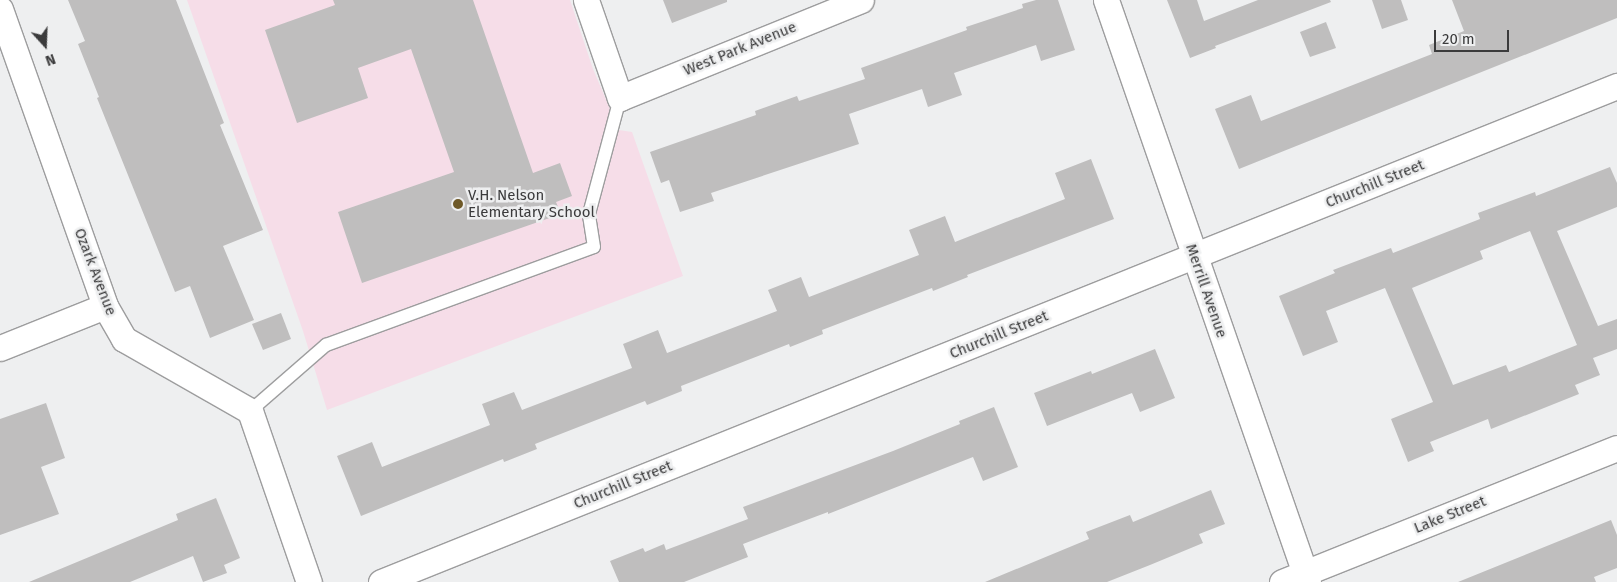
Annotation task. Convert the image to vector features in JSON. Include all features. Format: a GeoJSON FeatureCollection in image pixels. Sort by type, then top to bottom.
{"type":"FeatureCollection","features":[{"type":"Feature","properties":{"kind":"street"},"geometry":{"type":"LineString","coordinates":[[586,0],[620,98]]}},
{"type":"Feature","properties":{"kind":"street","name":"West Park Avenue"},"geometry":{"type":"LineString","coordinates":[[620,98],[861,0]]}},
{"type":"Feature","properties":{"kind":"street","name":"Merrill Avenue"},"geometry":{"type":"LineString","coordinates":[[1106,0],[1307,577]]}},
{"type":"Feature","properties":{"kind":"street","name":"Ozark Avenue"},"geometry":{"type":"LineString","coordinates":[[0,9],[105,306],[124,339],[250,412]]}},
{"type":"Feature","properties":{"kind":"street","name":"Churchill Street"},"geometry":{"type":"LineString","coordinates":[[381,582],[1617,86]]}},
{"type":"Feature","properties":{"kind":"street"},"geometry":{"type":"LineString","coordinates":[[0,348],[105,306]]}},
{"type":"Feature","properties":{"kind":"street"},"geometry":{"type":"LineString","coordinates":[[250,412],[309,582]]}},
{"type":"Feature","properties":{"kind":"street","name":"Lake Street"},"geometry":{"type":"LineString","coordinates":[[1282,582],[1307,577],[1617,448]]}},
{"type":"Feature","properties":{"kind":"lane"},"geometry":{"type":"LineString","coordinates":[[250,412],[326,345],[594,247],[589,214],[620,98]]}},
{"type":"Feature","properties":{"kind":"shaded area","name":"V.H. Nelson Elementary School"},"geometry":{"type":"Polygon","coordinates":[[[187,0],[570,0],[593,69],[619,130],[632,132],[683,276],[327,410],[303,331],[187,0]]]}},
{"type":"Feature","properties":{"kind":"building"},"geometry":{"type":"Polygon","coordinates":[[[68,0],[176,0],[224,123],[220,125],[263,230],[223,246],[254,320],[210,338],[190,286],[175,292],[97,98],[99,97],[78,44],[85,41],[68,0]]]}},
{"type":"Feature","properties":{"kind":"building"},"geometry":{"type":"Polygon","coordinates":[[[333,0],[473,0],[533,173],[560,163],[572,196],[556,202],[561,214],[362,283],[338,212],[454,172],[411,49],[358,68],[368,98],[297,123],[265,30],[335,5],[333,0]]]}},
{"type":"Feature","properties":{"kind":"building"},"geometry":{"type":"Polygon","coordinates":[[[663,0],[727,0],[727,2],[672,23],[663,0]]]}},
{"type":"Feature","properties":{"kind":"building"},"geometry":{"type":"Polygon","coordinates":[[[1036,0],[1058,0],[1075,50],[1041,61],[1036,45],[954,73],[962,95],[928,107],[922,89],[849,114],[859,144],[711,193],[714,201],[680,212],[669,180],[661,183],[650,152],[756,115],[755,111],[797,96],[799,101],[865,79],[861,68],[967,30],[966,27],[1023,8],[1022,4],[1036,0]]]}},
{"type":"Feature","properties":{"kind":"building"},"geometry":{"type":"Polygon","coordinates":[[[1167,0],[1197,0],[1204,21],[1258,0],[1330,0],[1331,2],[1215,46],[1216,48],[1190,58],[1167,0]]]}},
{"type":"Feature","properties":{"kind":"building"},"geometry":{"type":"Polygon","coordinates":[[[1372,0],[1401,0],[1408,20],[1382,29],[1372,0]]]}},
{"type":"Feature","properties":{"kind":"building"},"geometry":{"type":"Polygon","coordinates":[[[1452,0],[1617,0],[1617,18],[1239,169],[1215,109],[1251,95],[1261,121],[1432,54],[1429,45],[1464,31],[1452,0]]]}},
{"type":"Feature","properties":{"kind":"building"},"geometry":{"type":"Polygon","coordinates":[[[1326,22],[1336,48],[1310,57],[1300,32],[1326,22]]]}},
{"type":"Feature","properties":{"kind":"building"},"geometry":{"type":"Polygon","coordinates":[[[1091,159],[1114,219],[967,275],[968,277],[933,291],[932,288],[822,330],[823,334],[790,347],[789,344],[681,386],[682,391],[647,405],[645,401],[535,444],[537,449],[504,462],[503,459],[361,516],[337,456],[372,442],[382,467],[490,425],[482,404],[514,392],[522,410],[632,368],[623,344],[658,330],[667,353],[777,311],[768,290],[801,277],[809,297],[919,255],[909,230],[945,216],[955,242],[1065,199],[1055,173],[1091,159]]]}},
{"type":"Feature","properties":{"kind":"building"},"geometry":{"type":"Polygon","coordinates":[[[1610,167],[1617,183],[1617,207],[1557,231],[1598,326],[1617,319],[1617,349],[1593,358],[1600,375],[1575,385],[1579,394],[1491,429],[1488,419],[1430,442],[1434,451],[1408,462],[1391,419],[1433,402],[1385,288],[1326,311],[1338,342],[1303,356],[1279,296],[1335,273],[1333,270],[1391,248],[1393,253],[1480,219],[1478,213],[1535,192],[1536,196],[1610,167]],[[1530,231],[1480,251],[1483,259],[1412,288],[1453,385],[1506,365],[1509,372],[1577,345],[1530,231]]]}},
{"type":"Feature","properties":{"kind":"building"},"geometry":{"type":"Polygon","coordinates":[[[281,313],[291,339],[263,350],[252,324],[281,313]]]}},
{"type":"Feature","properties":{"kind":"building"},"geometry":{"type":"Polygon","coordinates":[[[1155,349],[1175,398],[1140,412],[1132,393],[1047,426],[1034,393],[1091,371],[1092,374],[1155,349]]]}},
{"type":"Feature","properties":{"kind":"building"},"geometry":{"type":"Polygon","coordinates":[[[46,403],[65,458],[41,467],[59,514],[0,535],[0,419],[46,403]]]}},
{"type":"Feature","properties":{"kind":"building"},"geometry":{"type":"Polygon","coordinates":[[[994,407],[1018,467],[983,481],[973,457],[828,514],[828,512],[743,544],[748,557],[684,582],[619,582],[610,561],[643,548],[645,552],[664,544],[666,550],[748,519],[743,507],[893,451],[960,424],[959,421],[994,407]]]}},
{"type":"Feature","properties":{"kind":"building"},"geometry":{"type":"Polygon","coordinates":[[[1211,490],[1225,524],[1199,534],[1203,543],[1150,565],[1107,582],[985,582],[1089,539],[1086,532],[1130,515],[1133,522],[1211,490]]]}},
{"type":"Feature","properties":{"kind":"building"},"geometry":{"type":"Polygon","coordinates":[[[216,498],[240,558],[224,565],[227,573],[203,582],[193,556],[130,582],[29,582],[178,520],[176,514],[216,498]]]}},
{"type":"Feature","properties":{"kind":"building"},"geometry":{"type":"Polygon","coordinates":[[[1611,520],[1617,535],[1617,568],[1594,577],[1596,582],[1458,582],[1611,520]]]}},
{"type":"Feature","properties":{"kind":"place","name":"V.H. Nelson Elementary School"},"geometry":{"type":"Point","coordinates":[458,204]}}]}
